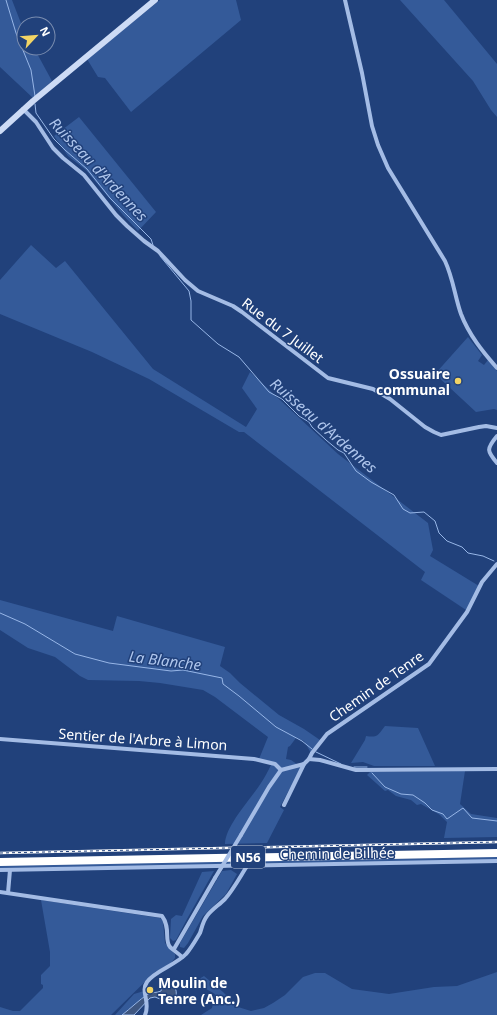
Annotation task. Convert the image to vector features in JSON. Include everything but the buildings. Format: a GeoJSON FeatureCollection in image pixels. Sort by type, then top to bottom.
{"type":"FeatureCollection","features":[{"type":"Feature","properties":{"kind":"highway","name":"N56"},"geometry":{"type":"LineString","coordinates":[[0,862],[497,853]]}},
{"type":"Feature","properties":{"kind":"street"},"geometry":{"type":"LineString","coordinates":[[0,130],[23,109],[155,0]]}},
{"type":"Feature","properties":{"kind":"street"},"geometry":{"type":"LineString","coordinates":[[345,0],[362,73],[372,126],[378,145],[388,168],[445,261],[461,312],[469,331],[487,357],[497,368]]}},
{"type":"Feature","properties":{"kind":"street","name":"Rue du 7 Juillet"},"geometry":{"type":"LineString","coordinates":[[23,109],[36,122],[53,148],[84,175],[116,215],[144,241],[158,250],[185,280],[198,291],[242,312],[328,378],[373,389],[390,399],[425,427],[434,432],[441,434],[486,426],[497,428]]}},
{"type":"Feature","properties":{"kind":"street"},"geometry":{"type":"LineString","coordinates":[[497,436],[488,448],[488,452],[497,463]]}},
{"type":"Feature","properties":{"kind":"street","name":"Chemin de Tenre"},"geometry":{"type":"LineString","coordinates":[[284,805],[304,764],[310,759],[327,734],[429,664],[467,612],[482,582],[497,564]]}},
{"type":"Feature","properties":{"kind":"street","name":"Sentier de l'Arbre à Limon"},"geometry":{"type":"LineString","coordinates":[[0,739],[254,759],[275,764],[281,770]]}},
{"type":"Feature","properties":{"kind":"street"},"geometry":{"type":"LineString","coordinates":[[310,759],[320,760],[356,770],[497,769]]}},
{"type":"Feature","properties":{"kind":"street","name":"Chemin de Tenre"},"geometry":{"type":"LineString","coordinates":[[281,770],[304,764]]}},
{"type":"Feature","properties":{"kind":"street"},"geometry":{"type":"LineString","coordinates":[[174,949],[269,787],[281,770]]}},
{"type":"Feature","properties":{"kind":"street","name":"Chemin de Bilhée"},"geometry":{"type":"LineString","coordinates":[[0,870],[497,861]]}},
{"type":"Feature","properties":{"kind":"street"},"geometry":{"type":"LineString","coordinates":[[145,1015],[148,1009],[148,1003],[144,987],[148,980],[153,975],[170,967],[187,954],[200,933],[207,915],[218,907],[226,898],[247,866]]}},
{"type":"Feature","properties":{"kind":"street"},"geometry":{"type":"LineString","coordinates":[[8,893],[10,870]]}},
{"type":"Feature","properties":{"kind":"street"},"geometry":{"type":"LineString","coordinates":[[0,892],[162,916],[166,921],[168,930],[167,941],[170,947],[182,957]]}},
{"type":"Feature","properties":{"kind":"shaded area"},"geometry":{"type":"Polygon","coordinates":[[[0,0],[12,0],[18,16],[16,16],[16,56],[38,56],[52,81],[33,98],[0,67],[0,0]]]}},
{"type":"Feature","properties":{"kind":"shaded area"},"geometry":{"type":"Polygon","coordinates":[[[160,0],[236,0],[241,20],[131,112],[105,78],[98,77],[87,59],[160,0]]]}},
{"type":"Feature","properties":{"kind":"shaded area"},"geometry":{"type":"Polygon","coordinates":[[[400,0],[444,0],[497,64],[497,117],[473,81],[400,0]]]}},
{"type":"Feature","properties":{"kind":"shaded area"},"geometry":{"type":"Polygon","coordinates":[[[79,117],[156,212],[138,231],[86,170],[68,156],[54,136],[79,117]]]}},
{"type":"Feature","properties":{"kind":"shaded area"},"geometry":{"type":"Polygon","coordinates":[[[31,245],[56,268],[65,261],[153,369],[246,427],[257,409],[242,388],[250,372],[338,454],[428,523],[433,550],[430,556],[479,586],[466,610],[421,580],[425,572],[244,432],[239,432],[149,379],[92,352],[0,314],[0,280],[31,245]]]}},
{"type":"Feature","properties":{"kind":"shaded area"},"geometry":{"type":"Polygon","coordinates":[[[468,337],[482,355],[478,361],[484,365],[488,360],[497,371],[497,410],[494,409],[476,412],[435,374],[468,337]]]}},
{"type":"Feature","properties":{"kind":"shaded area"},"geometry":{"type":"Polygon","coordinates":[[[0,600],[113,631],[117,616],[225,647],[220,666],[279,715],[320,740],[311,753],[304,741],[296,738],[288,747],[286,759],[291,760],[301,767],[280,807],[284,810],[267,843],[225,844],[229,829],[261,783],[271,765],[259,759],[268,737],[215,697],[203,690],[139,681],[88,680],[80,676],[55,657],[28,648],[0,630],[0,600]]]}},
{"type":"Feature","properties":{"kind":"shaded area"},"geometry":{"type":"Polygon","coordinates":[[[385,726],[418,728],[435,766],[374,766],[363,762],[351,763],[366,736],[373,737],[377,735],[385,726]]]}},
{"type":"Feature","properties":{"kind":"shaded area"},"geometry":{"type":"Polygon","coordinates":[[[465,771],[460,804],[471,814],[497,818],[497,837],[444,838],[447,822],[440,815],[421,804],[417,805],[411,800],[396,796],[388,790],[385,791],[367,775],[370,772],[465,771]]]}},
{"type":"Feature","properties":{"kind":"shaded area"},"geometry":{"type":"Polygon","coordinates":[[[497,857],[497,860],[0,868],[0,865],[497,857]]]}},
{"type":"Feature","properties":{"kind":"shaded area"},"geometry":{"type":"Polygon","coordinates":[[[231,870],[237,874],[226,894],[203,916],[184,948],[180,947],[180,943],[222,871],[231,870]]]}},
{"type":"Feature","properties":{"kind":"shaded area"},"geometry":{"type":"Polygon","coordinates":[[[214,871],[176,940],[173,941],[170,938],[171,919],[176,915],[182,916],[202,872],[214,871]]]}},
{"type":"Feature","properties":{"kind":"shaded area"},"geometry":{"type":"Polygon","coordinates":[[[41,900],[160,918],[163,921],[165,943],[175,954],[175,958],[171,963],[155,972],[111,1015],[0,1015],[0,1007],[13,1011],[20,1011],[43,988],[43,985],[41,984],[41,975],[50,966],[50,952],[41,900]]]}},
{"type":"Feature","properties":{"kind":"shaded area"},"geometry":{"type":"Polygon","coordinates":[[[497,972],[497,1015],[201,1015],[212,1008],[215,994],[199,985],[199,979],[204,976],[238,1007],[251,1011],[264,1008],[273,1003],[285,995],[303,977],[315,973],[325,973],[352,989],[389,994],[434,987],[457,986],[497,972]]]}},
{"type":"Feature","properties":{"kind":"shaded area"},"geometry":{"type":"Polygon","coordinates":[[[170,982],[175,988],[176,996],[160,999],[155,997],[150,998],[134,1015],[122,1015],[148,994],[161,991],[162,987],[170,982]]]}},
{"type":"Feature","properties":{"kind":"shaded area"},"geometry":{"type":"Polygon","coordinates":[[[144,991],[146,997],[141,999],[122,1015],[115,1015],[134,994],[144,991]]]}},
{"type":"Feature","properties":{"kind":"waterway","name":"Ruisseau d'Ardennes"},"geometry":{"type":"LineString","coordinates":[[6,0],[16,33],[31,70],[35,96]]}},
{"type":"Feature","properties":{"kind":"waterway","name":"Ruisseau d'Ardennes"},"geometry":{"type":"LineString","coordinates":[[35,104],[36,113],[54,139],[87,169],[110,198],[151,239],[153,245]]}},
{"type":"Feature","properties":{"kind":"waterway","name":"Ruisseau d'Ardennes"},"geometry":{"type":"LineString","coordinates":[[160,256],[189,291],[191,301],[191,320],[218,344],[239,357],[269,392],[282,399],[299,416],[309,422],[312,427],[326,440],[344,453],[356,471],[371,482],[394,495],[403,509],[410,513],[424,512],[435,521],[439,533],[447,541],[462,547],[468,553],[483,556],[494,561]]}},
{"type":"Feature","properties":{"kind":"waterway","name":"La Blanche"},"geometry":{"type":"LineString","coordinates":[[0,613],[25,624],[75,654],[109,663],[171,671],[183,670],[222,678],[223,684],[276,727],[302,741],[312,749]]}},
{"type":"Feature","properties":{"kind":"waterway"},"geometry":{"type":"LineString","coordinates":[[316,752],[341,764]]}},
{"type":"Feature","properties":{"kind":"waterway"},"geometry":{"type":"LineString","coordinates":[[354,767],[367,767]]}},
{"type":"Feature","properties":{"kind":"waterway","name":"La Blanche"},"geometry":{"type":"LineString","coordinates":[[372,773],[385,787],[401,794],[413,795],[432,810],[443,814],[447,819],[463,808],[472,818],[497,821]]}},
{"type":"Feature","properties":{"kind":"railway"},"geometry":{"type":"LineString","coordinates":[[0,853],[497,842]]}},
{"type":"Feature","properties":{"kind":"place","name":"Ossuaire communal"},"geometry":{"type":"Point","coordinates":[458,381]}},
{"type":"Feature","properties":{"kind":"place","name":"Moulin de Tenre (Anc.)"},"geometry":{"type":"Point","coordinates":[150,990]}}]}
